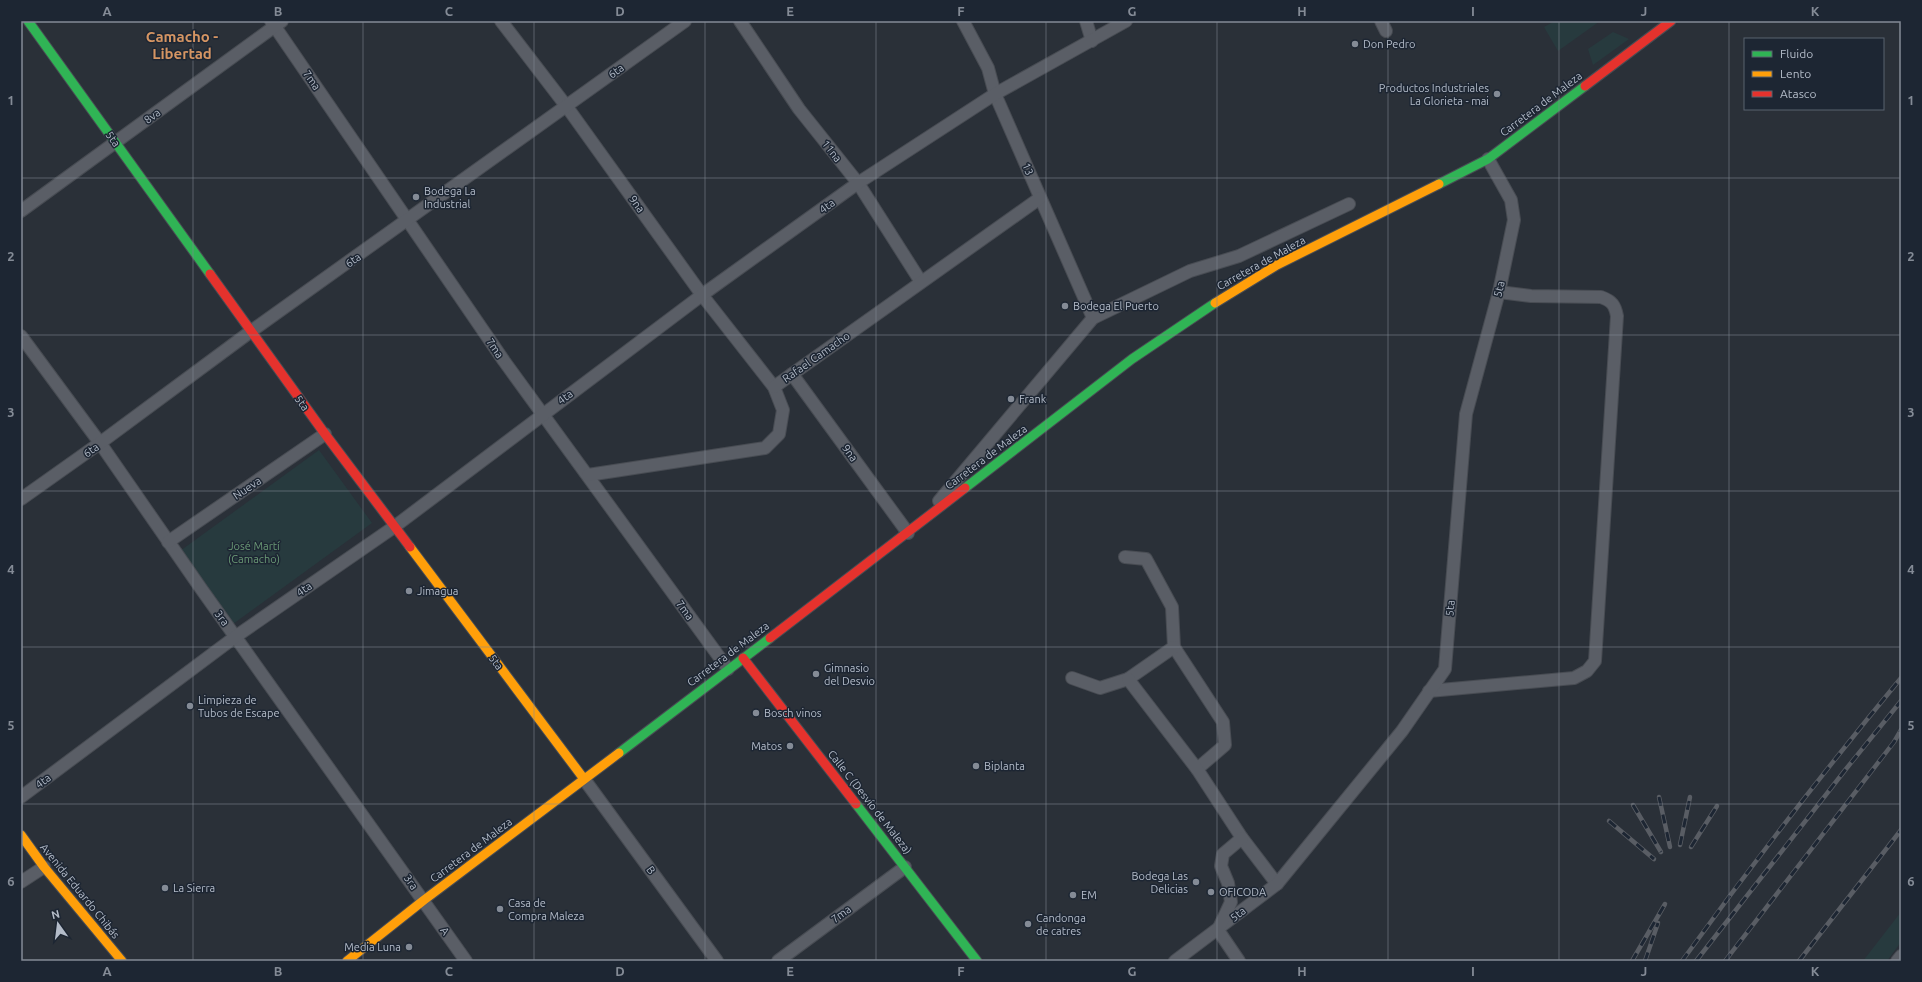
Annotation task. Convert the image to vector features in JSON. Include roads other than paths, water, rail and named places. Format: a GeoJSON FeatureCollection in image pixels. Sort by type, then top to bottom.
{"type":"FeatureCollection","features":[{"type":"Feature","properties":{"kind":"main road","name":"5ta"},"geometry":{"type":"LineString","coordinates":[[28,21],[116,142],[250,332],[394,527],[584,779]]}},
{"type":"Feature","properties":{"kind":"main road","name":"Carretera de Maleza"},"geometry":{"type":"LineString","coordinates":[[347,961],[424,900],[908,532],[1108,377],[1242,284],[1488,159],[1671,21]]}},
{"type":"Feature","properties":{"kind":"main road","name":"Calle C (Desvío de Maleza)"},"geometry":{"type":"LineString","coordinates":[[743,658],[977,961]]}},
{"type":"Feature","properties":{"kind":"main road","name":"Avenida Eduardo Chibás"},"geometry":{"type":"LineString","coordinates":[[21,835],[44,868],[122,961]]}},
{"type":"Feature","properties":{"kind":"street","name":"9na"},"geometry":{"type":"LineString","coordinates":[[501,21],[567,107],[702,295],[774,387]]}},
{"type":"Feature","properties":{"kind":"street","name":"6ta"},"geometry":{"type":"LineString","coordinates":[[21,498],[100,443],[250,332],[409,220],[685,21]]}},
{"type":"Feature","properties":{"kind":"street","name":"11na"},"geometry":{"type":"LineString","coordinates":[[740,21],[799,109],[858,184],[921,282]]}},
{"type":"Feature","properties":{"kind":"street","name":"13"},"geometry":{"type":"LineString","coordinates":[[963,21],[988,68],[995,94],[1093,318]]}},
{"type":"Feature","properties":{"kind":"street"},"geometry":{"type":"LineString","coordinates":[[1086,21],[1092,41]]}},
{"type":"Feature","properties":{"kind":"street","name":"4ta"},"geometry":{"type":"LineString","coordinates":[[21,797],[235,637],[394,527],[542,414],[702,295],[858,184],[995,94],[1126,21]]}},
{"type":"Feature","properties":{"kind":"street","name":"8va"},"geometry":{"type":"LineString","coordinates":[[21,211],[276,23]]}},
{"type":"Feature","properties":{"kind":"street","name":"7ma"},"geometry":{"type":"LineString","coordinates":[[276,23],[542,414],[588,475],[728,669]]}},
{"type":"Feature","properties":{"kind":"street","name":"5ta"},"geometry":{"type":"LineString","coordinates":[[1176,961],[1277,884],[1402,731],[1445,669],[1466,414],[1499,292],[1514,220],[1511,200],[1488,159]]}},
{"type":"Feature","properties":{"kind":"street","name":"Rafael Camacho"},"geometry":{"type":"LineString","coordinates":[[588,475],[765,448],[779,434],[783,410],[774,387],[1040,198]]}},
{"type":"Feature","properties":{"kind":"street"},"geometry":{"type":"LineString","coordinates":[[924,519],[1093,318],[1190,271],[1239,256],[1349,204]]}},
{"type":"Feature","properties":{"kind":"street"},"geometry":{"type":"LineString","coordinates":[[1429,691],[1574,678],[1587,671],[1595,661],[1617,316],[1615,307],[1610,300],[1601,297],[1531,296],[1499,292]]}},
{"type":"Feature","properties":{"kind":"street","name":"3ra"},"geometry":{"type":"LineString","coordinates":[[21,336],[100,443],[235,637],[424,900]]}},
{"type":"Feature","properties":{"kind":"street","name":"9na"},"geometry":{"type":"LineString","coordinates":[[792,374],[908,532]]}},
{"type":"Feature","properties":{"kind":"street","name":"Nueva"},"geometry":{"type":"LineString","coordinates":[[168,542],[325,434]]}},
{"type":"Feature","properties":{"kind":"street"},"geometry":{"type":"LineString","coordinates":[[1125,557],[1146,559],[1172,607],[1174,647],[1223,722],[1225,745],[1197,768]]}},
{"type":"Feature","properties":{"kind":"street"},"geometry":{"type":"LineString","coordinates":[[1072,678],[1100,688],[1128,679],[1174,647]]}},
{"type":"Feature","properties":{"kind":"street"},"geometry":{"type":"LineString","coordinates":[[1128,679],[1197,768],[1242,838],[1277,884]]}},
{"type":"Feature","properties":{"kind":"street","name":"B"},"geometry":{"type":"LineString","coordinates":[[584,779],[717,961]]}},
{"type":"Feature","properties":{"kind":"street"},"geometry":{"type":"LineString","coordinates":[[1239,961],[1218,930],[1231,902],[1228,883],[1222,866],[1223,854],[1242,838]]}},
{"type":"Feature","properties":{"kind":"street","name":"7ma"},"geometry":{"type":"LineString","coordinates":[[778,961],[905,867]]}},
{"type":"Feature","properties":{"kind":"street"},"geometry":{"type":"LineString","coordinates":[[21,882],[44,868]]}},
{"type":"Feature","properties":{"kind":"street","name":"A"},"geometry":{"type":"LineString","coordinates":[[424,900],[466,961]]}},
{"type":"Feature","properties":{"kind":"street"},"geometry":{"type":"LineString","coordinates":[[1897,961],[1901,956]]}},
{"type":"Feature","properties":{"kind":"railway"},"geometry":{"type":"LineString","coordinates":[[1682,961],[1789,818],[1901,678]]}},
{"type":"Feature","properties":{"kind":"railway"},"geometry":{"type":"LineString","coordinates":[[1696,961],[1901,701]]}},
{"type":"Feature","properties":{"kind":"railway"},"geometry":{"type":"LineString","coordinates":[[1725,961],[1894,742],[1901,730]]}},
{"type":"Feature","properties":{"kind":"railway"},"geometry":{"type":"LineString","coordinates":[[1659,797],[1670,847]]}},
{"type":"Feature","properties":{"kind":"railway"},"geometry":{"type":"LineString","coordinates":[[1680,845],[1690,797]]}},
{"type":"Feature","properties":{"kind":"railway"},"geometry":{"type":"LineString","coordinates":[[1633,805],[1661,852]]}},
{"type":"Feature","properties":{"kind":"railway"},"geometry":{"type":"LineString","coordinates":[[1691,847],[1717,806]]}},
{"type":"Feature","properties":{"kind":"railway"},"geometry":{"type":"LineString","coordinates":[[1609,821],[1654,859]]}},
{"type":"Feature","properties":{"kind":"railway"},"geometry":{"type":"LineString","coordinates":[[1799,961],[1901,830]]}},
{"type":"Feature","properties":{"kind":"railway"},"geometry":{"type":"LineString","coordinates":[[1632,961],[1665,904]]}},
{"type":"Feature","properties":{"kind":"railway"},"geometry":{"type":"LineString","coordinates":[[1645,961],[1658,923]]}},
{"type":"Feature","properties":{"kind":"place","name":"Don Pedro"},"geometry":{"type":"Point","coordinates":[1355,44]}},
{"type":"Feature","properties":{"kind":"place","name":"Productos Industriales La Glorieta - mai"},"geometry":{"type":"Point","coordinates":[1497,94]}},
{"type":"Feature","properties":{"kind":"place","name":"Bodega La Industrial"},"geometry":{"type":"Point","coordinates":[416,197]}},
{"type":"Feature","properties":{"kind":"place","name":"Bodega El Puerto"},"geometry":{"type":"Point","coordinates":[1065,306]}},
{"type":"Feature","properties":{"kind":"place","name":"Frank"},"geometry":{"type":"Point","coordinates":[1011,399]}},
{"type":"Feature","properties":{"kind":"place","name":"Jimagua"},"geometry":{"type":"Point","coordinates":[409,591]}},
{"type":"Feature","properties":{"kind":"place","name":"Gimnasio del Desvio"},"geometry":{"type":"Point","coordinates":[816,674]}},
{"type":"Feature","properties":{"kind":"place","name":"Limpieza de Tubos de Escape"},"geometry":{"type":"Point","coordinates":[190,706]}},
{"type":"Feature","properties":{"kind":"place","name":"Bosch vinos"},"geometry":{"type":"Point","coordinates":[756,713]}},
{"type":"Feature","properties":{"kind":"place","name":"Matos"},"geometry":{"type":"Point","coordinates":[790,746]}},
{"type":"Feature","properties":{"kind":"place","name":"Biplanta"},"geometry":{"type":"Point","coordinates":[976,766]}},
{"type":"Feature","properties":{"kind":"place","name":"Bodega Las Delicias"},"geometry":{"type":"Point","coordinates":[1196,882]}},
{"type":"Feature","properties":{"kind":"place","name":"La Sierra"},"geometry":{"type":"Point","coordinates":[165,888]}},
{"type":"Feature","properties":{"kind":"place","name":"OFICODA"},"geometry":{"type":"Point","coordinates":[1211,892]}},
{"type":"Feature","properties":{"kind":"place","name":"EM"},"geometry":{"type":"Point","coordinates":[1073,895]}},
{"type":"Feature","properties":{"kind":"place","name":"Casa de Compra Maleza"},"geometry":{"type":"Point","coordinates":[500,909]}},
{"type":"Feature","properties":{"kind":"place","name":"Candonga de catres"},"geometry":{"type":"Point","coordinates":[1028,924]}},
{"type":"Feature","properties":{"kind":"place","name":"Media Luna"},"geometry":{"type":"Point","coordinates":[409,947]}},
{"type":"Feature","properties":{"kind":"district","name":"Camacho - Libertad"},"geometry":{"type":"Point","coordinates":[182,44]}},
{"type":"Feature","properties":{"kind":"park label","name":"José Martí (Camacho)"},"geometry":{"type":"Point","coordinates":[254,552]}}]}
